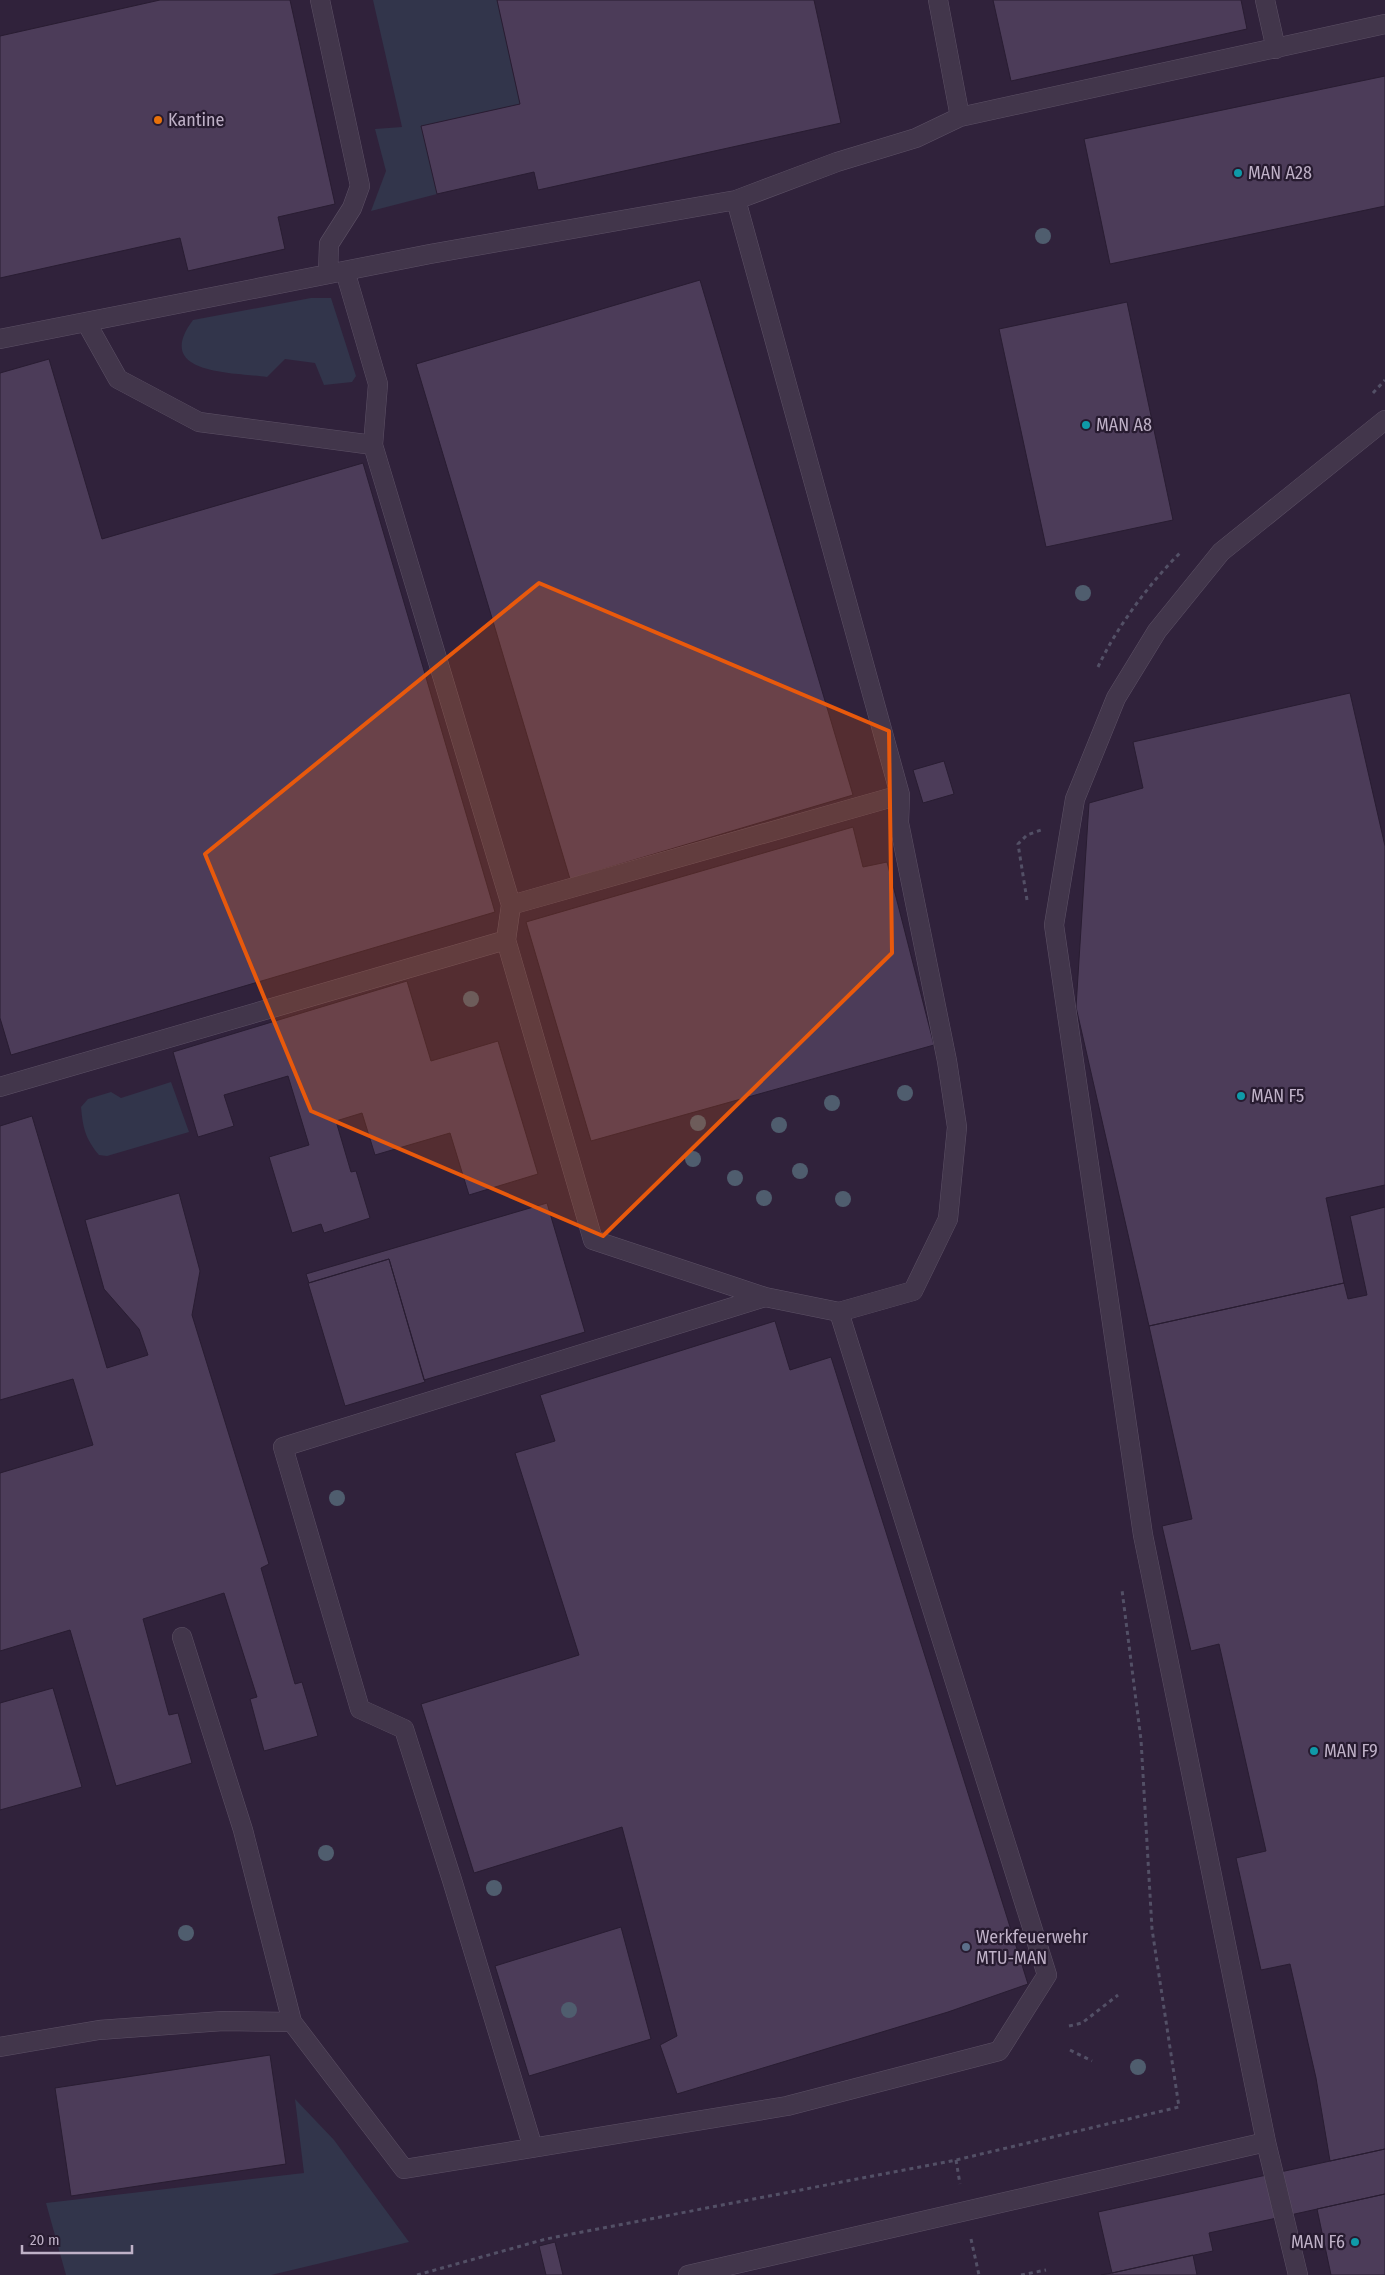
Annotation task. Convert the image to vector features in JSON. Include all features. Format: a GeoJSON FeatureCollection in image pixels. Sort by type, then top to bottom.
{"type":"FeatureCollection","features":[{"type":"Feature","properties":{"kind":"lane"},"geometry":{"type":"LineString","coordinates":[[320,0],[360,186],[352,208],[329,244],[337,273],[378,384],[373,445],[511,905],[506,940],[593,1240],[765,1297],[838,1312],[913,1291],[948,1219],[957,1127],[947,1061],[899,823],[900,795],[736,200]]}},
{"type":"Feature","properties":{"kind":"lane"},"geometry":{"type":"LineString","coordinates":[[938,0],[960,117]]}},
{"type":"Feature","properties":{"kind":"lane"},"geometry":{"type":"LineString","coordinates":[[1265,0],[1276,49]]}},
{"type":"Feature","properties":{"kind":"lane"},"geometry":{"type":"LineString","coordinates":[[0,339],[337,273],[736,200],[837,162],[916,138],[960,117],[1385,24]]}},
{"type":"Feature","properties":{"kind":"lane"},"geometry":{"type":"LineString","coordinates":[[86,322],[118,379],[199,422],[373,445]]}},
{"type":"Feature","properties":{"kind":"lane"},"geometry":{"type":"LineString","coordinates":[[1298,2275],[1266,2142],[1143,1535],[1054,925],[1074,799],[1116,698],[1157,632],[1221,552],[1385,420]]}},
{"type":"Feature","properties":{"kind":"lane"},"geometry":{"type":"LineString","coordinates":[[511,905],[900,795]]}},
{"type":"Feature","properties":{"kind":"lane"},"geometry":{"type":"LineString","coordinates":[[0,1087],[506,940]]}},
{"type":"Feature","properties":{"kind":"lane"},"geometry":{"type":"LineString","coordinates":[[532,2148],[452,1880],[404,1729],[360,1709],[284,1447],[765,1297]]}},
{"type":"Feature","properties":{"kind":"lane"},"geometry":{"type":"LineString","coordinates":[[182,1637],[244,1830],[292,2022],[404,2170],[787,2106],[999,2051],[1047,1975],[838,1312]]}},
{"type":"Feature","properties":{"kind":"lane"},"geometry":{"type":"LineString","coordinates":[[0,2047],[99,2030],[223,2021],[292,2022]]}},
{"type":"Feature","properties":{"kind":"lane"},"geometry":{"type":"LineString","coordinates":[[688,2275],[1266,2142]]}},
{"type":"Feature","properties":{"kind":"path"},"geometry":{"type":"LineString","coordinates":[[1365,399],[1385,380]]}},
{"type":"Feature","properties":{"kind":"path"},"geometry":{"type":"LineString","coordinates":[[1095,674],[1106,648],[1160,572],[1187,546]]}},
{"type":"Feature","properties":{"kind":"path"},"geometry":{"type":"LineString","coordinates":[[1029,909],[1018,844],[1027,835],[1042,829],[1045,824]]}},
{"type":"Feature","properties":{"kind":"path"},"geometry":{"type":"LineString","coordinates":[[417,2275],[546,2240],[956,2160],[1179,2107],[1152,1929],[1141,1740],[1122,1587]]}},
{"type":"Feature","properties":{"kind":"path"},"geometry":{"type":"LineString","coordinates":[[1069,2026],[1082,2023],[1118,1995]]}},
{"type":"Feature","properties":{"kind":"path"},"geometry":{"type":"LineString","coordinates":[[1070,2050],[1092,2061]]}},
{"type":"Feature","properties":{"kind":"path"},"geometry":{"type":"LineString","coordinates":[[1021,2275],[1046,2270]]}},
{"type":"Feature","properties":{"kind":"highlighted area"},"geometry":{"type":"Polygon","coordinates":[[[539,583],[889,731],[892,953],[603,1236],[311,1111],[205,854],[539,583]]]}},
{"type":"Feature","properties":{"kind":"shaded area"},"geometry":{"type":"Polygon","coordinates":[[[373,0],[497,0],[520,104],[421,126],[437,194],[371,211],[386,171],[375,129],[402,127],[373,0]]]}},
{"type":"Feature","properties":{"kind":"shaded area"},"geometry":{"type":"Polygon","coordinates":[[[311,298],[331,298],[356,376],[352,382],[324,385],[315,363],[285,359],[267,377],[218,371],[189,361],[182,351],[183,338],[193,320],[311,298]]]}},
{"type":"Feature","properties":{"kind":"shaded area"},"geometry":{"type":"Polygon","coordinates":[[[171,1082],[189,1132],[107,1156],[99,1155],[85,1132],[81,1107],[88,1099],[111,1092],[121,1098],[171,1082]]]}},
{"type":"Feature","properties":{"kind":"shaded area"},"geometry":{"type":"Polygon","coordinates":[[[295,2099],[334,2140],[409,2242],[271,2275],[66,2275],[46,2203],[304,2173],[295,2099]]]}},
{"type":"Feature","properties":{"kind":"building","name":"Kantine"},"geometry":{"type":"Polygon","coordinates":[[[160,0],[290,0],[335,204],[278,217],[285,249],[188,271],[180,238],[0,278],[0,36],[160,0]]]}},
{"type":"Feature","properties":{"kind":"building"},"geometry":{"type":"Polygon","coordinates":[[[497,0],[814,0],[841,123],[538,190],[534,172],[437,194],[421,126],[520,104],[497,0]]]}},
{"type":"Feature","properties":{"kind":"building"},"geometry":{"type":"Polygon","coordinates":[[[993,0],[1241,0],[1247,29],[1011,81],[993,0]]]}},
{"type":"Feature","properties":{"kind":"building","name":"MAN A28"},"geometry":{"type":"Polygon","coordinates":[[[1385,76],[1385,206],[1110,264],[1084,139],[1385,76]]]}},
{"type":"Feature","properties":{"kind":"building"},"geometry":{"type":"Polygon","coordinates":[[[700,280],[853,795],[570,879],[416,364],[700,280]]]}},
{"type":"Feature","properties":{"kind":"building","name":"MAN A8"},"geometry":{"type":"Polygon","coordinates":[[[1127,302],[1173,520],[1046,547],[999,329],[1127,302]]]}},
{"type":"Feature","properties":{"kind":"building"},"geometry":{"type":"Polygon","coordinates":[[[49,359],[102,539],[363,463],[495,912],[11,1055],[0,1018],[0,373],[49,359]]]}},
{"type":"Feature","properties":{"kind":"building","name":"MAN F5"},"geometry":{"type":"Polygon","coordinates":[[[1350,693],[1385,846],[1385,1185],[1326,1198],[1344,1283],[1149,1326],[1076,1007],[1089,803],[1143,788],[1133,742],[1350,693]]]}},
{"type":"Feature","properties":{"kind":"building"},"geometry":{"type":"Polygon","coordinates":[[[944,761],[954,794],[923,803],[913,770],[944,761]]]}},
{"type":"Feature","properties":{"kind":"building"},"geometry":{"type":"Polygon","coordinates":[[[853,827],[863,867],[887,862],[934,1045],[591,1141],[526,922],[853,827]]]}},
{"type":"Feature","properties":{"kind":"building"},"geometry":{"type":"Polygon","coordinates":[[[407,981],[431,1061],[498,1041],[538,1174],[469,1195],[450,1133],[375,1155],[362,1113],[336,1121],[351,1172],[356,1171],[370,1218],[324,1233],[321,1224],[292,1233],[269,1157],[309,1145],[288,1076],[224,1095],[234,1126],[198,1137],[173,1052],[407,981]]]}},
{"type":"Feature","properties":{"kind":"building"},"geometry":{"type":"Polygon","coordinates":[[[32,1116],[107,1368],[148,1355],[139,1329],[104,1289],[85,1220],[179,1193],[200,1271],[192,1315],[269,1564],[261,1568],[295,1684],[302,1682],[318,1736],[264,1751],[250,1699],[257,1697],[224,1593],[143,1619],[169,1715],[178,1713],[192,1763],[116,1786],[70,1630],[0,1651],[0,1473],[93,1445],[73,1379],[0,1400],[0,1126],[32,1116]]]}},
{"type":"Feature","properties":{"kind":"building"},"geometry":{"type":"Polygon","coordinates":[[[547,1203],[585,1332],[424,1380],[389,1259],[309,1283],[306,1274],[547,1203]]]}},
{"type":"Feature","properties":{"kind":"building","name":"MAN F9"},"geometry":{"type":"Polygon","coordinates":[[[1385,1207],[1385,2149],[1330,2161],[1316,2078],[1290,1964],[1261,1970],[1236,1858],[1266,1851],[1219,1644],[1191,1651],[1162,1526],[1192,1519],[1149,1326],[1344,1283],[1348,1299],[1367,1295],[1350,1216],[1385,1207]]]}},
{"type":"Feature","properties":{"kind":"building"},"geometry":{"type":"Polygon","coordinates":[[[389,1259],[425,1382],[345,1406],[308,1283],[389,1259]]]}},
{"type":"Feature","properties":{"kind":"building"},"geometry":{"type":"Polygon","coordinates":[[[775,1321],[790,1370],[831,1357],[1028,1984],[948,2012],[677,2094],[660,2045],[677,2036],[622,1827],[474,1873],[421,1704],[579,1655],[515,1453],[555,1441],[540,1395],[775,1321]]]}},
{"type":"Feature","properties":{"kind":"building"},"geometry":{"type":"Polygon","coordinates":[[[53,1688],[82,1787],[0,1810],[0,1703],[53,1688]]]}},
{"type":"Feature","properties":{"kind":"building"},"geometry":{"type":"Polygon","coordinates":[[[621,1927],[651,2039],[529,2076],[495,1966],[621,1927]]]}},
{"type":"Feature","properties":{"kind":"building"},"geometry":{"type":"Polygon","coordinates":[[[270,2055],[286,2164],[71,2196],[55,2088],[270,2055]]]}},
{"type":"Feature","properties":{"kind":"building"},"geometry":{"type":"Polygon","coordinates":[[[1385,2149],[1385,2194],[1209,2233],[1213,2251],[1112,2273],[1098,2212],[1385,2149]]]}},
{"type":"Feature","properties":{"kind":"building","name":"MAN F6"},"geometry":{"type":"Polygon","coordinates":[[[1385,2194],[1385,2275],[1331,2275],[1317,2209],[1385,2194]]]}},
{"type":"Feature","properties":{"kind":"building"},"geometry":{"type":"Polygon","coordinates":[[[555,2242],[563,2275],[546,2275],[539,2246],[555,2242]]]}},
{"type":"Feature","properties":{"kind":"building"},"geometry":{"type":"Polygon","coordinates":[[[1193,2255],[1197,2275],[1101,2275],[1112,2273],[1193,2255]]]}},
{"type":"Feature","properties":{"kind":"place","name":"Kantine"},"geometry":{"type":"Point","coordinates":[158,120]}},
{"type":"Feature","properties":{"kind":"place","name":"MAN A28"},"geometry":{"type":"Point","coordinates":[1238,173]}},
{"type":"Feature","properties":{"kind":"place","name":"MAN A8"},"geometry":{"type":"Point","coordinates":[1086,425]}},
{"type":"Feature","properties":{"kind":"place","name":"MAN F5"},"geometry":{"type":"Point","coordinates":[1241,1096]}},
{"type":"Feature","properties":{"kind":"place","name":"MAN F9"},"geometry":{"type":"Point","coordinates":[1314,1751]}},
{"type":"Feature","properties":{"kind":"place","name":"Werkfeuerwehr MTU-MAN"},"geometry":{"type":"Point","coordinates":[966,1947]}},
{"type":"Feature","properties":{"kind":"place","name":"MAN F6"},"geometry":{"type":"Point","coordinates":[1355,2242]}}]}
